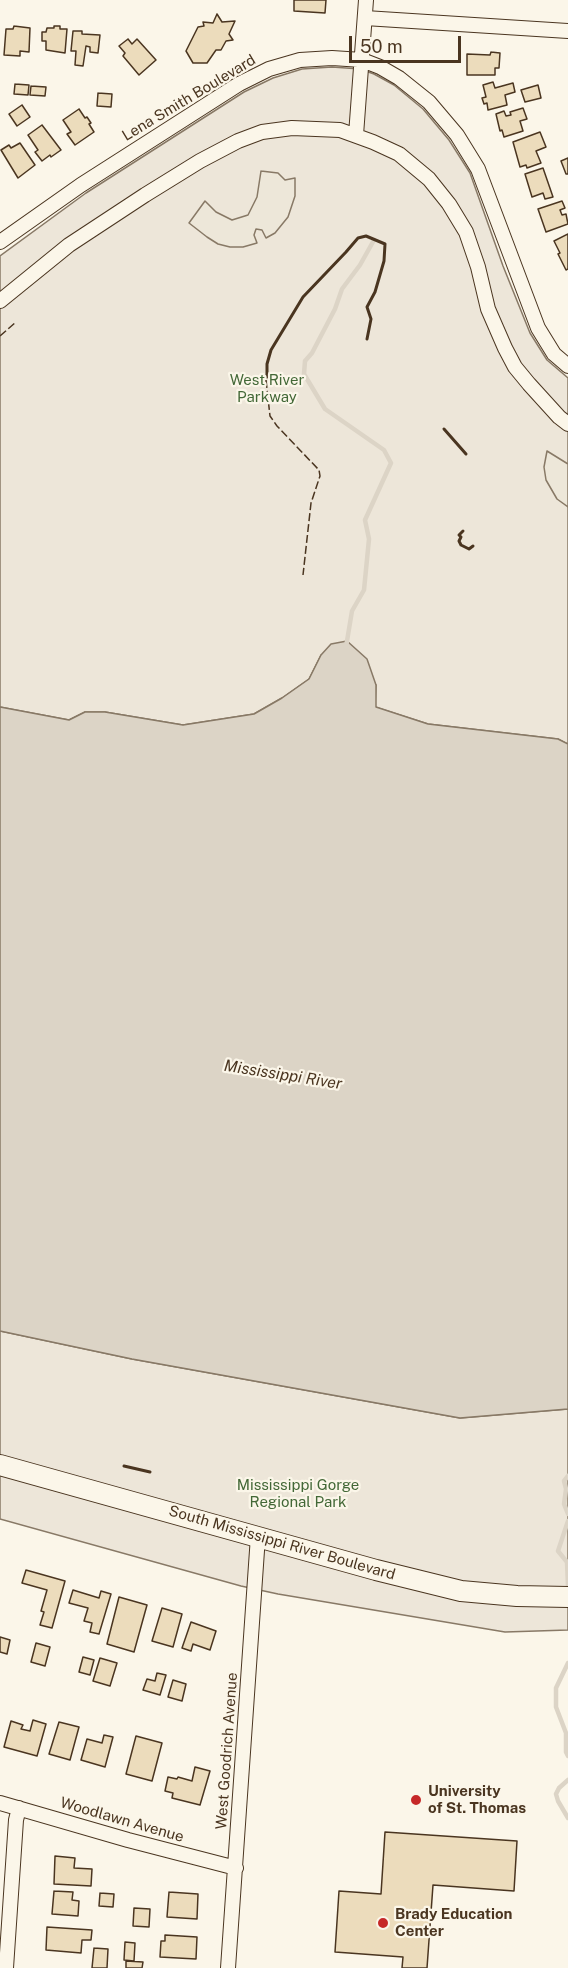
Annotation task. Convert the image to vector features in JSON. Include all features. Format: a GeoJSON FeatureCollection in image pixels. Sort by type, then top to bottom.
{"type":"FeatureCollection","features":[{"type":"Feature","properties":{"kind":"street"},"geometry":{"type":"LineString","coordinates":[[356,135],[366,0]]}},
{"type":"Feature","properties":{"kind":"street"},"geometry":{"type":"LineString","coordinates":[[365,18],[568,30]]}},
{"type":"Feature","properties":{"kind":"street","name":"Lena Smith Boulevard"},"geometry":{"type":"LineString","coordinates":[[0,242],[81,185],[239,84],[269,69],[300,60],[332,58],[362,60],[399,78],[429,102],[457,135],[478,169],[538,328],[554,354],[568,366]]}},
{"type":"Feature","properties":{"kind":"street"},"geometry":{"type":"LineString","coordinates":[[0,301],[69,245],[200,161],[238,141],[262,132],[292,128],[340,130],[399,154],[429,179],[449,204],[466,232],[495,328],[515,367],[559,417],[568,424]]}},
{"type":"Feature","properties":{"kind":"street","name":"South Mississippi River Boulevard"},"geometry":{"type":"LineString","coordinates":[[0,1465],[376,1570],[461,1591],[517,1596],[568,1597]]}},
{"type":"Feature","properties":{"kind":"street","name":"West Goodrich Avenue"},"geometry":{"type":"LineString","coordinates":[[228,1968],[258,1536]]}},
{"type":"Feature","properties":{"kind":"street","name":"Woodlawn Avenue"},"geometry":{"type":"LineString","coordinates":[[0,1803],[236,1868]]}},
{"type":"Feature","properties":{"kind":"street"},"geometry":{"type":"LineString","coordinates":[[6,1968],[16,1820],[19,1808]]}},
{"type":"Feature","properties":{"kind":"green space","name":"West River Parkway"},"geometry":{"type":"Polygon","coordinates":[[[332,67],[360,69],[394,85],[423,109],[449,140],[470,173],[530,333],[547,360],[568,378],[568,744],[558,739],[428,724],[375,707],[376,685],[321,655],[309,679],[254,714],[183,725],[105,712],[85,712],[69,720],[0,707],[0,256],[86,193],[244,92],[273,78],[302,69],[332,67]]]}},
{"type":"Feature","properties":{"kind":"green space","name":"Mississippi Gorge Regional Park"},"geometry":{"type":"Polygon","coordinates":[[[0,1331],[132,1359],[460,1418],[568,1409],[568,1630],[505,1632],[278,1594],[241,1586],[0,1519],[0,1331]]]}},
{"type":"Feature","properties":{"kind":"shaded area"},"geometry":{"type":"Polygon","coordinates":[[[261,171],[278,173],[285,180],[295,178],[295,196],[288,217],[275,233],[266,238],[262,230],[256,229],[254,235],[257,243],[243,247],[230,247],[218,244],[189,223],[205,201],[216,212],[232,220],[248,215],[257,197],[261,171]]]}},
{"type":"Feature","properties":{"kind":"shaded area"},"geometry":{"type":"Polygon","coordinates":[[[547,451],[568,464],[568,507],[557,499],[546,480],[544,467],[547,451]]]}},
{"type":"Feature","properties":{"kind":"water","name":"Mississippi River"},"geometry":{"type":"Polygon","coordinates":[[[347,641],[367,659],[376,685],[376,707],[428,724],[558,739],[568,744],[568,1409],[460,1418],[132,1359],[0,1331],[0,707],[69,720],[85,712],[105,712],[183,725],[254,714],[309,679],[321,655],[331,644],[347,641]]]}},
{"type":"Feature","properties":{"kind":"building"},"geometry":{"type":"Polygon","coordinates":[[[294,0],[326,0],[325,13],[294,11],[294,0]]]}},
{"type":"Feature","properties":{"kind":"building"},"geometry":{"type":"Polygon","coordinates":[[[217,14],[222,22],[235,21],[229,34],[233,40],[226,41],[221,50],[216,50],[207,63],[193,63],[186,51],[198,27],[204,26],[203,22],[213,23],[217,14]]]}},
{"type":"Feature","properties":{"kind":"building"},"geometry":{"type":"Polygon","coordinates":[[[14,26],[30,28],[29,52],[20,51],[20,56],[4,55],[6,29],[13,29],[14,26]]]}},
{"type":"Feature","properties":{"kind":"building"},"geometry":{"type":"Polygon","coordinates":[[[54,26],[67,29],[65,53],[46,50],[46,41],[42,41],[42,32],[54,26]]]}},
{"type":"Feature","properties":{"kind":"building"},"geometry":{"type":"Polygon","coordinates":[[[73,31],[100,35],[98,53],[90,52],[90,47],[86,46],[83,66],[75,65],[76,51],[71,51],[73,31]]]}},
{"type":"Feature","properties":{"kind":"building"},"geometry":{"type":"Polygon","coordinates":[[[128,39],[132,44],[137,39],[156,60],[139,75],[123,56],[125,53],[119,46],[128,39]]]}},
{"type":"Feature","properties":{"kind":"building"},"geometry":{"type":"Polygon","coordinates":[[[491,52],[500,53],[499,68],[495,68],[495,75],[467,75],[467,54],[490,55],[491,52]]]}},
{"type":"Feature","properties":{"kind":"building"},"geometry":{"type":"Polygon","coordinates":[[[493,82],[495,88],[513,83],[515,92],[505,95],[507,105],[488,110],[487,103],[484,104],[482,98],[486,97],[483,85],[493,82]]]}},
{"type":"Feature","properties":{"kind":"building"},"geometry":{"type":"Polygon","coordinates":[[[15,84],[29,85],[28,95],[14,94],[15,84]]]}},
{"type":"Feature","properties":{"kind":"building"},"geometry":{"type":"Polygon","coordinates":[[[538,85],[541,98],[525,102],[521,90],[538,85]]]}},
{"type":"Feature","properties":{"kind":"building"},"geometry":{"type":"Polygon","coordinates":[[[31,86],[46,87],[45,96],[30,95],[31,86]]]}},
{"type":"Feature","properties":{"kind":"building"},"geometry":{"type":"Polygon","coordinates":[[[98,93],[112,94],[111,107],[97,106],[98,93]]]}},
{"type":"Feature","properties":{"kind":"building"},"geometry":{"type":"Polygon","coordinates":[[[22,105],[30,117],[17,126],[9,114],[22,105]]]}},
{"type":"Feature","properties":{"kind":"building"},"geometry":{"type":"Polygon","coordinates":[[[523,108],[527,119],[520,121],[523,131],[504,137],[502,130],[500,131],[496,114],[504,111],[506,116],[511,115],[510,112],[523,108]]]}},
{"type":"Feature","properties":{"kind":"building"},"geometry":{"type":"Polygon","coordinates":[[[79,109],[91,123],[89,124],[94,132],[75,145],[67,134],[71,132],[63,120],[79,109]]]}},
{"type":"Feature","properties":{"kind":"building"},"geometry":{"type":"Polygon","coordinates":[[[42,125],[61,150],[42,161],[35,152],[38,150],[28,135],[42,125]]]}},
{"type":"Feature","properties":{"kind":"building"},"geometry":{"type":"Polygon","coordinates":[[[540,132],[546,147],[536,151],[541,163],[527,168],[526,165],[520,167],[513,142],[540,132]]]}},
{"type":"Feature","properties":{"kind":"building"},"geometry":{"type":"Polygon","coordinates":[[[20,143],[35,165],[18,178],[1,150],[9,145],[11,148],[20,143]]]}},
{"type":"Feature","properties":{"kind":"building"},"geometry":{"type":"Polygon","coordinates":[[[568,158],[568,174],[566,174],[561,161],[568,158]]]}},
{"type":"Feature","properties":{"kind":"building"},"geometry":{"type":"Polygon","coordinates":[[[543,168],[553,197],[545,199],[543,193],[532,197],[525,174],[543,168]]]}},
{"type":"Feature","properties":{"kind":"building"},"geometry":{"type":"Polygon","coordinates":[[[562,201],[565,208],[560,210],[562,215],[566,214],[568,224],[546,232],[538,209],[562,201]]]}},
{"type":"Feature","properties":{"kind":"building"},"geometry":{"type":"Polygon","coordinates":[[[568,234],[568,269],[566,270],[554,241],[568,234]]]}},
{"type":"Feature","properties":{"kind":"building"},"geometry":{"type":"Polygon","coordinates":[[[26,1570],[65,1581],[52,1628],[40,1625],[47,1590],[22,1583],[26,1570]]]}},
{"type":"Feature","properties":{"kind":"building"},"geometry":{"type":"Polygon","coordinates":[[[73,1590],[99,1598],[101,1591],[111,1594],[99,1634],[90,1632],[92,1623],[84,1621],[88,1608],[69,1603],[73,1590]]]}},
{"type":"Feature","properties":{"kind":"building"},"geometry":{"type":"Polygon","coordinates":[[[119,1597],[147,1605],[134,1652],[107,1644],[119,1597]]]}},
{"type":"Feature","properties":{"kind":"building"},"geometry":{"type":"Polygon","coordinates":[[[162,1608],[182,1614],[173,1647],[152,1641],[162,1608]]]}},
{"type":"Feature","properties":{"kind":"building"},"geometry":{"type":"Polygon","coordinates":[[[191,1622],[216,1631],[210,1650],[193,1644],[191,1651],[182,1648],[191,1622]]]}},
{"type":"Feature","properties":{"kind":"building"},"geometry":{"type":"Polygon","coordinates":[[[0,1637],[10,1640],[7,1654],[0,1652],[0,1637]]]}},
{"type":"Feature","properties":{"kind":"building"},"geometry":{"type":"Polygon","coordinates":[[[36,1643],[50,1647],[45,1666],[31,1662],[36,1643]]]}},
{"type":"Feature","properties":{"kind":"building"},"geometry":{"type":"Polygon","coordinates":[[[83,1657],[94,1660],[90,1675],[79,1672],[83,1657]]]}},
{"type":"Feature","properties":{"kind":"building"},"geometry":{"type":"Polygon","coordinates":[[[100,1658],[117,1663],[110,1686],[93,1681],[100,1658]]]}},
{"type":"Feature","properties":{"kind":"building"},"geometry":{"type":"Polygon","coordinates":[[[157,1673],[166,1675],[160,1695],[143,1690],[147,1679],[155,1681],[157,1673]]]}},
{"type":"Feature","properties":{"kind":"building"},"geometry":{"type":"Polygon","coordinates":[[[173,1680],[186,1684],[182,1701],[168,1697],[173,1680]]]}},
{"type":"Feature","properties":{"kind":"building"},"geometry":{"type":"Polygon","coordinates":[[[33,1720],[46,1724],[37,1756],[4,1747],[11,1721],[23,1725],[21,1729],[30,1731],[33,1720]]]}},
{"type":"Feature","properties":{"kind":"building"},"geometry":{"type":"Polygon","coordinates":[[[59,1722],[79,1727],[70,1760],[49,1754],[59,1722]]]}},
{"type":"Feature","properties":{"kind":"building"},"geometry":{"type":"Polygon","coordinates":[[[104,1735],[113,1737],[105,1767],[81,1760],[87,1739],[102,1743],[104,1735]]]}},
{"type":"Feature","properties":{"kind":"building"},"geometry":{"type":"Polygon","coordinates":[[[136,1736],[162,1743],[152,1781],[126,1774],[136,1736]]]}},
{"type":"Feature","properties":{"kind":"building"},"geometry":{"type":"Polygon","coordinates":[[[195,1767],[210,1771],[200,1805],[172,1798],[173,1793],[165,1791],[168,1777],[192,1781],[195,1767]]]}},
{"type":"Feature","properties":{"kind":"building","name":"Brady Education Center"},"geometry":{"type":"Polygon","coordinates":[[[385,1832],[517,1841],[514,1891],[433,1885],[427,1968],[402,1968],[403,1957],[335,1952],[339,1891],[381,1894],[385,1832]]]}},
{"type":"Feature","properties":{"kind":"building"},"geometry":{"type":"Polygon","coordinates":[[[55,1856],[75,1858],[74,1868],[92,1869],[91,1886],[54,1884],[55,1856]]]}},
{"type":"Feature","properties":{"kind":"building"},"geometry":{"type":"Polygon","coordinates":[[[54,1891],[73,1892],[72,1900],[79,1901],[78,1916],[52,1914],[54,1891]]]}},
{"type":"Feature","properties":{"kind":"building"},"geometry":{"type":"Polygon","coordinates":[[[169,1892],[198,1894],[197,1919],[167,1917],[169,1892]]]}},
{"type":"Feature","properties":{"kind":"building"},"geometry":{"type":"Polygon","coordinates":[[[100,1893],[114,1894],[113,1907],[99,1906],[100,1893]]]}},
{"type":"Feature","properties":{"kind":"building"},"geometry":{"type":"Polygon","coordinates":[[[134,1908],[150,1909],[149,1927],[133,1926],[134,1908]]]}},
{"type":"Feature","properties":{"kind":"building"},"geometry":{"type":"Polygon","coordinates":[[[47,1927],[92,1930],[91,1940],[82,1940],[81,1953],[46,1950],[47,1927]]]}},
{"type":"Feature","properties":{"kind":"building"},"geometry":{"type":"Polygon","coordinates":[[[165,1935],[197,1937],[196,1959],[160,1957],[161,1941],[165,1941],[165,1935]]]}},
{"type":"Feature","properties":{"kind":"building"},"geometry":{"type":"Polygon","coordinates":[[[125,1942],[135,1943],[134,1961],[124,1960],[125,1942]]]}},
{"type":"Feature","properties":{"kind":"building"},"geometry":{"type":"Polygon","coordinates":[[[94,1948],[108,1949],[107,1968],[92,1968],[94,1948]]]}},
{"type":"Feature","properties":{"kind":"building"},"geometry":{"type":"Polygon","coordinates":[[[126,1961],[143,1962],[142,1968],[126,1968],[126,1961]]]}},
{"type":"Feature","properties":{"kind":"waterway"},"geometry":{"type":"LineString","coordinates":[[346,647],[352,611],[364,590],[369,539],[365,520],[391,463],[384,450],[325,409],[304,374],[305,361],[312,353],[335,309],[342,289],[360,265],[374,240]]}},
{"type":"Feature","properties":{"kind":"waterway"},"geometry":{"type":"LineString","coordinates":[[568,1476],[564,1481],[566,1489],[564,1504],[568,1514]]}},
{"type":"Feature","properties":{"kind":"waterway"},"geometry":{"type":"LineString","coordinates":[[568,1521],[558,1551],[567,1562],[568,1586]]}},
{"type":"Feature","properties":{"kind":"waterway"},"geometry":{"type":"LineString","coordinates":[[568,1663],[556,1688],[556,1707],[566,1733],[568,1756]]}},
{"type":"Feature","properties":{"kind":"waterway"},"geometry":{"type":"LineString","coordinates":[[568,1780],[556,1794],[568,1818]]}},
{"type":"Feature","properties":{"kind":"fence"},"geometry":{"type":"LineString","coordinates":[[0,336],[16,322]]}},
{"type":"Feature","properties":{"kind":"fence"},"geometry":{"type":"LineString","coordinates":[[266,380],[270,416],[319,470],[320,476],[311,503],[303,575]]}},
{"type":"Feature","properties":{"kind":"wall"},"geometry":{"type":"LineString","coordinates":[[267,377],[267,364],[271,350],[303,297],[358,238],[366,236],[385,244],[384,261],[375,292],[367,307],[371,319],[367,339]]}},
{"type":"Feature","properties":{"kind":"wall"},"geometry":{"type":"LineString","coordinates":[[444,429],[466,454]]}},
{"type":"Feature","properties":{"kind":"wall"},"geometry":{"type":"LineString","coordinates":[[463,531],[459,535],[461,545],[469,549],[473,546]]}},
{"type":"Feature","properties":{"kind":"wall"},"geometry":{"type":"LineString","coordinates":[[124,1466],[150,1472]]}},
{"type":"Feature","properties":{"kind":"place","name":"University of St. Thomas"},"geometry":{"type":"Point","coordinates":[416,1800]}},
{"type":"Feature","properties":{"kind":"place","name":"Brady Education Center"},"geometry":{"type":"Point","coordinates":[383,1923]}}]}
